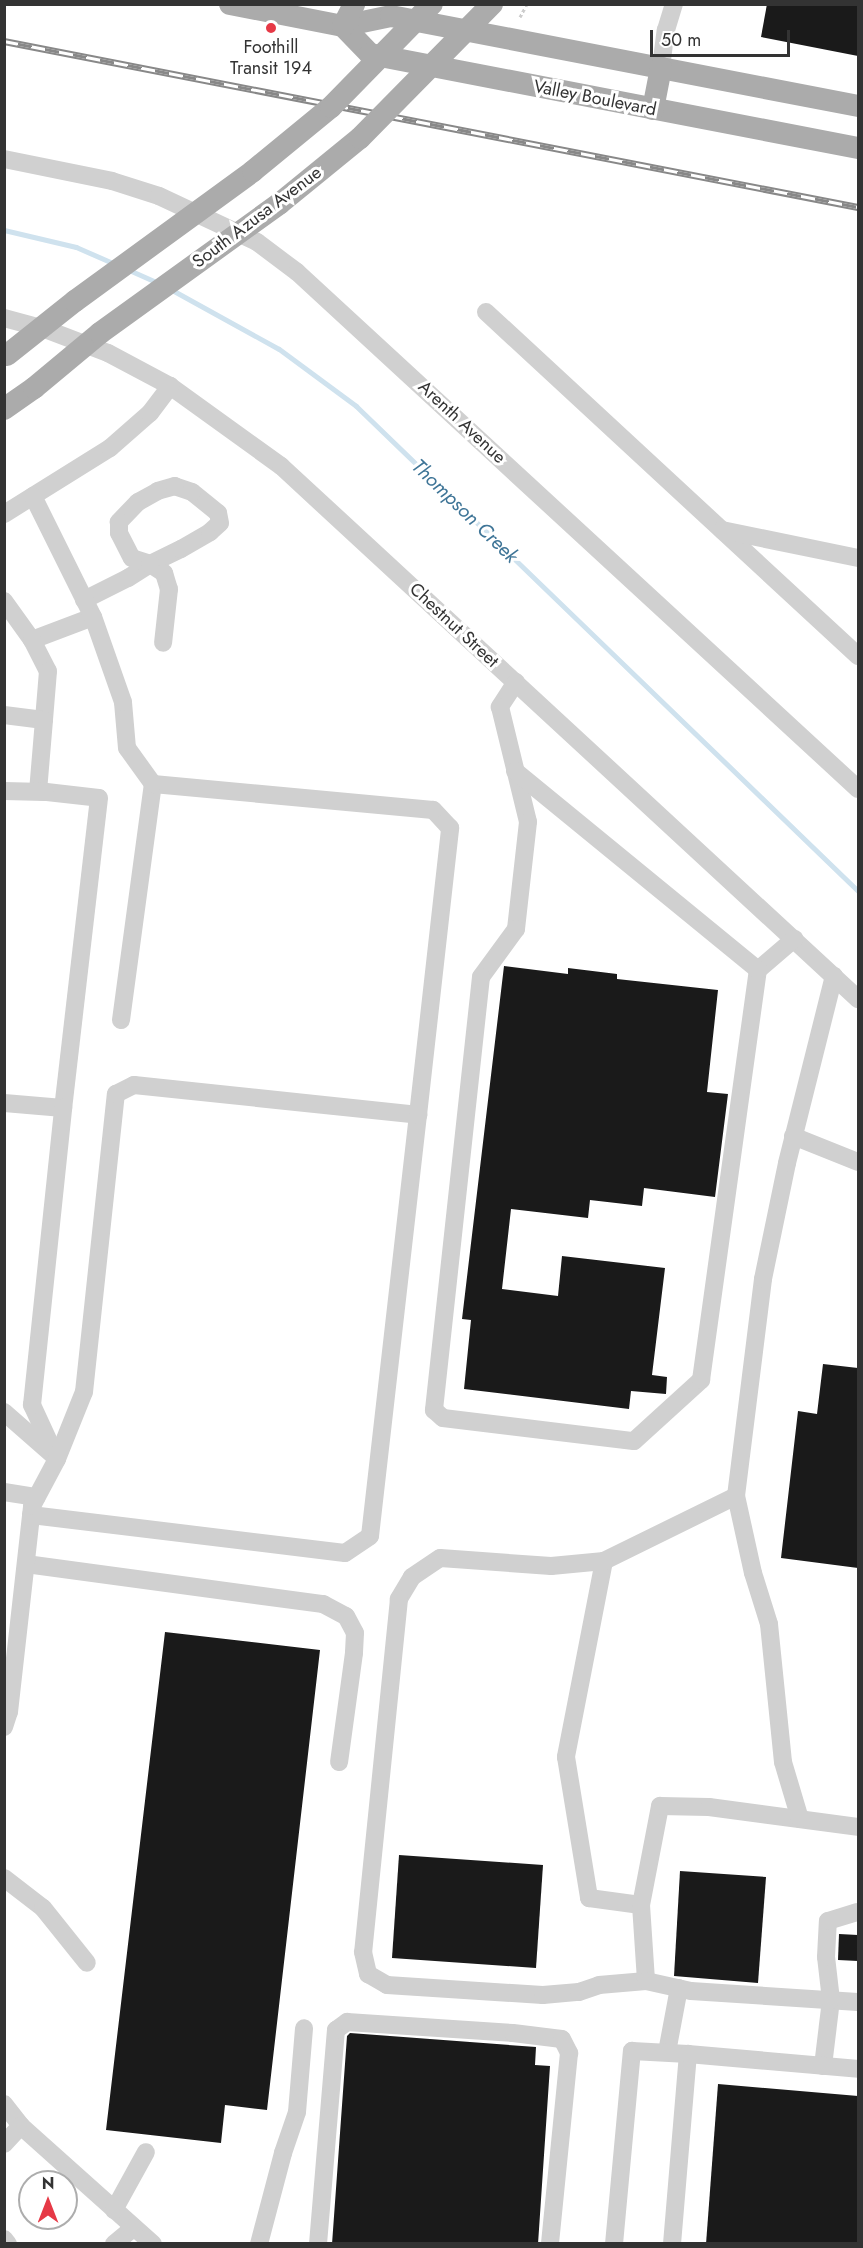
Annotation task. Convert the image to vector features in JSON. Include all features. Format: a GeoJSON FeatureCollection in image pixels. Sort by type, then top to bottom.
{"type":"FeatureCollection","features":[{"type":"Feature","properties":{"kind":"main road"},"geometry":{"type":"LineString","coordinates":[[230,4],[343,26],[391,16],[858,106]]}},
{"type":"Feature","properties":{"kind":"main road"},"geometry":{"type":"LineString","coordinates":[[343,26],[354,4]]}},
{"type":"Feature","properties":{"kind":"main road"},"geometry":{"type":"LineString","coordinates":[[6,356],[75,301],[253,171],[314,121],[432,4]]}},
{"type":"Feature","properties":{"kind":"main road","name":"South Azusa Avenue"},"geometry":{"type":"LineString","coordinates":[[4,409],[34,388],[100,333],[279,204],[360,138],[492,4]]}},
{"type":"Feature","properties":{"kind":"main road","name":"Valley Boulevard"},"geometry":{"type":"LineString","coordinates":[[343,26],[370,54],[858,148]]}},
{"type":"Feature","properties":{"kind":"main road"},"geometry":{"type":"LineString","coordinates":[[653,109],[662,68]]}},
{"type":"Feature","properties":{"kind":"street"},"geometry":{"type":"LineString","coordinates":[[662,68],[666,30],[674,4]]}},
{"type":"Feature","properties":{"kind":"street","name":"Arenth Avenue"},"geometry":{"type":"LineString","coordinates":[[4,159],[112,181],[159,196],[256,242],[297,272],[858,789]]}},
{"type":"Feature","properties":{"kind":"street"},"geometry":{"type":"LineString","coordinates":[[486,312],[858,656]]}},
{"type":"Feature","properties":{"kind":"street","name":"Chestnut Street"},"geometry":{"type":"LineString","coordinates":[[4,318],[45,329],[108,353],[170,386],[281,466],[858,999]]}},
{"type":"Feature","properties":{"kind":"street"},"geometry":{"type":"LineString","coordinates":[[4,514],[110,448],[132,430],[170,386]]}},
{"type":"Feature","properties":{"kind":"street"},"geometry":{"type":"LineString","coordinates":[[84,600],[150,564],[210,532],[220,522],[218,513],[192,492],[175,486],[158,491],[138,502],[119,522],[119,533],[132,558],[150,564],[164,573],[169,589],[163,644]]}},
{"type":"Feature","properties":{"kind":"street"},"geometry":{"type":"LineString","coordinates":[[33,496],[93,617],[123,702],[127,748],[153,784],[121,1020]]}},
{"type":"Feature","properties":{"kind":"street"},"geometry":{"type":"LineString","coordinates":[[720,529],[858,558]]}},
{"type":"Feature","properties":{"kind":"street"},"geometry":{"type":"LineString","coordinates":[[4,602],[32,640],[48,671],[38,791],[99,798],[32,1405],[57,1459]]}},
{"type":"Feature","properties":{"kind":"street"},"geometry":{"type":"LineString","coordinates":[[32,640],[93,617]]}},
{"type":"Feature","properties":{"kind":"street"},"geometry":{"type":"LineString","coordinates":[[516,682],[500,707],[528,822],[516,929],[481,977],[434,1410],[443,1418],[634,1441],[700,1380],[758,970],[794,939]]}},
{"type":"Feature","properties":{"kind":"street"},"geometry":{"type":"LineString","coordinates":[[4,715],[44,720]]}},
{"type":"Feature","properties":{"kind":"street"},"geometry":{"type":"LineString","coordinates":[[515,771],[758,970]]}},
{"type":"Feature","properties":{"kind":"street"},"geometry":{"type":"LineString","coordinates":[[31,1515],[345,1553],[370,1536],[450,828],[433,810],[153,784]]}},
{"type":"Feature","properties":{"kind":"street"},"geometry":{"type":"LineString","coordinates":[[4,791],[45,792]]}},
{"type":"Feature","properties":{"kind":"street"},"geometry":{"type":"LineString","coordinates":[[800,1819],[783,1762],[769,1624],[753,1573],[736,1496],[764,1279],[793,1136],[834,976]]}},
{"type":"Feature","properties":{"kind":"street"},"geometry":{"type":"LineString","coordinates":[[4,1727],[9,1712],[31,1515],[84,1392],[116,1094],[134,1085],[418,1115]]}},
{"type":"Feature","properties":{"kind":"street"},"geometry":{"type":"LineString","coordinates":[[4,1103],[63,1108]]}},
{"type":"Feature","properties":{"kind":"street"},"geometry":{"type":"LineString","coordinates":[[793,1136],[858,1162]]}},
{"type":"Feature","properties":{"kind":"street"},"geometry":{"type":"LineString","coordinates":[[4,1412],[57,1459]]}},
{"type":"Feature","properties":{"kind":"street"},"geometry":{"type":"LineString","coordinates":[[4,1492],[37,1497]]}},
{"type":"Feature","properties":{"kind":"street"},"geometry":{"type":"LineString","coordinates":[[736,1496],[604,1561],[551,1566],[440,1558],[412,1577],[399,1599],[363,1952],[368,1974],[387,1985],[543,1995],[579,1992],[598,1985],[646,1981],[691,1991],[858,2002]]}},
{"type":"Feature","properties":{"kind":"street"},"geometry":{"type":"LineString","coordinates":[[604,1561],[566,1757],[590,1898],[641,1905]]}},
{"type":"Feature","properties":{"kind":"street"},"geometry":{"type":"LineString","coordinates":[[26,1564],[323,1604],[346,1616],[355,1633],[339,1762]]}},
{"type":"Feature","properties":{"kind":"street"},"geometry":{"type":"LineString","coordinates":[[646,1981],[641,1905],[660,1806],[709,1807],[858,1827]]}},
{"type":"Feature","properties":{"kind":"street"},"geometry":{"type":"LineString","coordinates":[[4,1878],[43,1908],[87,1963]]}},
{"type":"Feature","properties":{"kind":"street"},"geometry":{"type":"LineString","coordinates":[[823,2066],[831,2000],[826,1957],[828,1921],[858,1912]]}},
{"type":"Feature","properties":{"kind":"street"},"geometry":{"type":"LineString","coordinates":[[667,2052],[679,1988]]}},
{"type":"Feature","properties":{"kind":"street"},"geometry":{"type":"LineString","coordinates":[[318,2244],[336,2030],[347,2022],[513,2033],[561,2039],[569,2053],[550,2244]]}},
{"type":"Feature","properties":{"kind":"street"},"geometry":{"type":"LineString","coordinates":[[259,2244],[283,2153],[297,2112],[304,2028]]}},
{"type":"Feature","properties":{"kind":"street"},"geometry":{"type":"LineString","coordinates":[[614,2244],[632,2051],[858,2068]]}},
{"type":"Feature","properties":{"kind":"street"},"geometry":{"type":"LineString","coordinates":[[672,2244],[688,2054]]}},
{"type":"Feature","properties":{"kind":"street"},"geometry":{"type":"LineString","coordinates":[[4,2104],[21,2126],[153,2244]]}},
{"type":"Feature","properties":{"kind":"street"},"geometry":{"type":"LineString","coordinates":[[4,2144],[21,2126]]}},
{"type":"Feature","properties":{"kind":"street"},"geometry":{"type":"LineString","coordinates":[[114,2210],[146,2152]]}},
{"type":"Feature","properties":{"kind":"street"},"geometry":{"type":"LineString","coordinates":[[114,2244],[134,2227]]}},
{"type":"Feature","properties":{"kind":"street"},"geometry":{"type":"LineString","coordinates":[[4,2239],[8,2244]]}},
{"type":"Feature","properties":{"kind":"path"},"geometry":{"type":"LineString","coordinates":[[520,17],[527,4]]}},
{"type":"Feature","properties":{"kind":"building"},"geometry":{"type":"Polygon","coordinates":[[[767,4],[858,4],[858,56],[761,37],[767,4]]]}},
{"type":"Feature","properties":{"kind":"building"},"geometry":{"type":"Polygon","coordinates":[[[504,966],[568,974],[568,968],[617,974],[617,979],[718,990],[707,1092],[728,1094],[715,1197],[644,1188],[642,1206],[590,1200],[588,1218],[511,1209],[502,1289],[558,1296],[562,1256],[665,1268],[652,1375],[667,1377],[666,1394],[631,1391],[629,1409],[464,1389],[471,1320],[462,1319],[504,966]]]}},
{"type":"Feature","properties":{"kind":"building"},"geometry":{"type":"Polygon","coordinates":[[[823,1364],[858,1368],[858,1568],[781,1558],[798,1411],[817,1414],[823,1364]]]}},
{"type":"Feature","properties":{"kind":"building"},"geometry":{"type":"Polygon","coordinates":[[[165,1632],[320,1650],[267,2110],[225,2105],[221,2143],[106,2130],[165,1632]]]}},
{"type":"Feature","properties":{"kind":"building"},"geometry":{"type":"Polygon","coordinates":[[[399,1855],[543,1865],[536,1968],[392,1958],[399,1855]]]}},
{"type":"Feature","properties":{"kind":"building"},"geometry":{"type":"Polygon","coordinates":[[[680,1871],[766,1877],[758,1983],[674,1976],[680,1871]]]}},
{"type":"Feature","properties":{"kind":"building"},"geometry":{"type":"Polygon","coordinates":[[[839,1934],[858,1935],[858,1961],[838,1960],[839,1934]]]}},
{"type":"Feature","properties":{"kind":"building"},"geometry":{"type":"Polygon","coordinates":[[[350,2033],[536,2047],[535,2065],[550,2066],[538,2244],[332,2244],[347,2036],[350,2033]]]}},
{"type":"Feature","properties":{"kind":"building"},"geometry":{"type":"Polygon","coordinates":[[[718,2084],[858,2096],[858,2244],[706,2244],[718,2084]]]}},
{"type":"Feature","properties":{"kind":"waterway","name":"Thompson Creek"},"geometry":{"type":"LineString","coordinates":[[4,230],[76,247],[115,264]]}},
{"type":"Feature","properties":{"kind":"waterway","name":"Thompson Creek"},"geometry":{"type":"LineString","coordinates":[[129,270],[158,283]]}},
{"type":"Feature","properties":{"kind":"waterway","name":"Thompson Creek"},"geometry":{"type":"LineString","coordinates":[[172,290],[279,349],[356,406],[858,891]]}},
{"type":"Feature","properties":{"kind":"railway"},"geometry":{"type":"LineString","coordinates":[[4,41],[858,207]]}},
{"type":"Feature","properties":{"kind":"place","name":"Foothill Transit 194"},"geometry":{"type":"Point","coordinates":[271,28]}}]}
